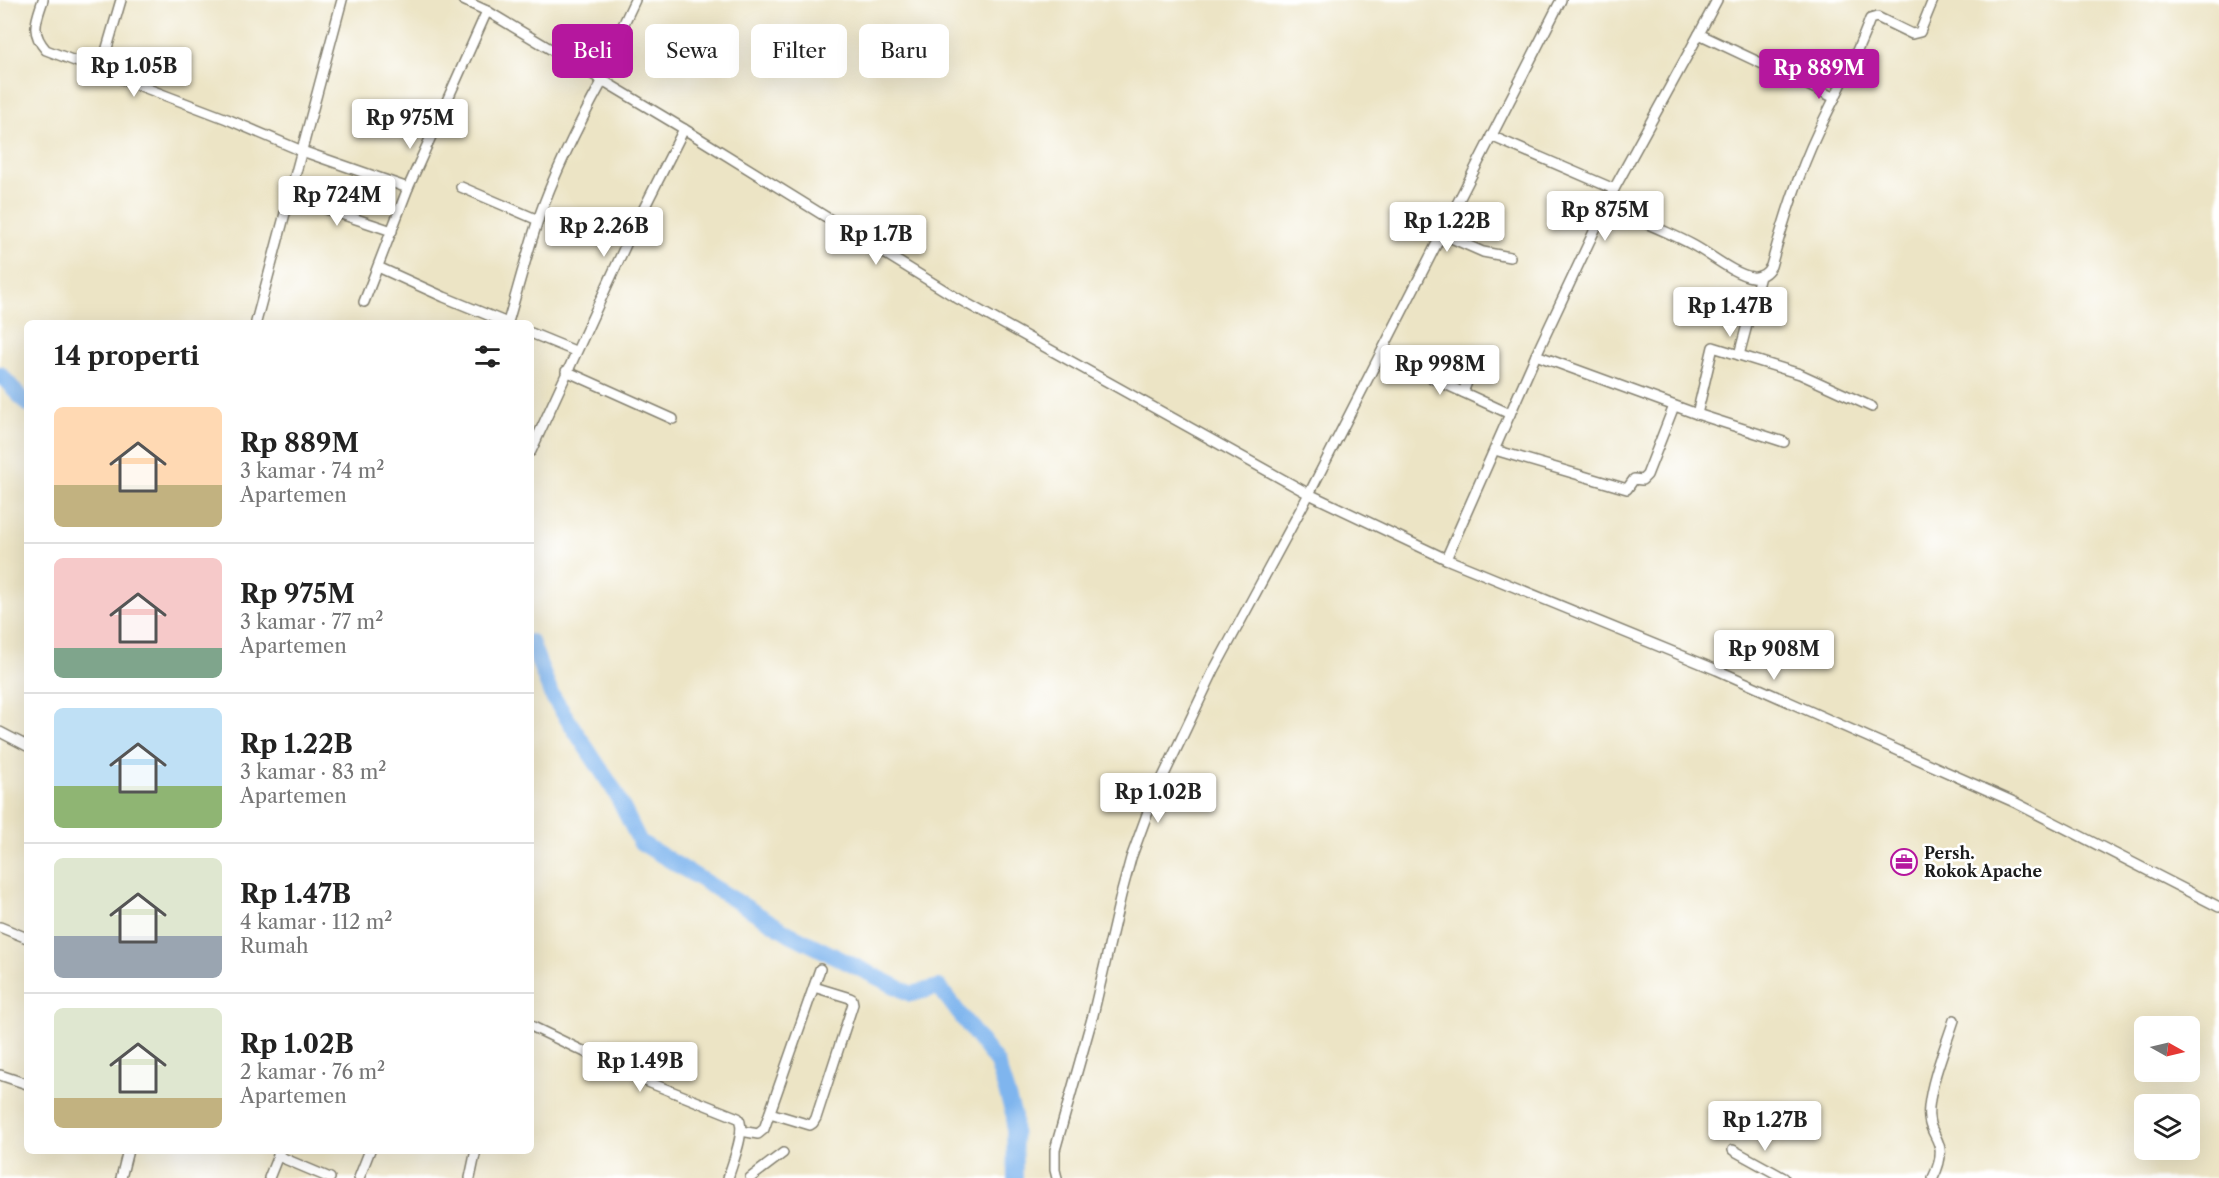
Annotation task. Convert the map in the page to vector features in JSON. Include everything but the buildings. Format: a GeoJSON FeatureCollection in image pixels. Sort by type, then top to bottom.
{"type":"FeatureCollection","features":[{"type":"Feature","properties":{"kind":"street"},"geometry":{"type":"LineString","coordinates":[[43,0],[35,35],[46,50],[227,119],[302,151],[408,188]]}},
{"type":"Feature","properties":{"kind":"street"},"geometry":{"type":"LineString","coordinates":[[100,72],[121,0]]}},
{"type":"Feature","properties":{"kind":"street"},"geometry":{"type":"LineString","coordinates":[[257,320],[342,0]]}},
{"type":"Feature","properties":{"kind":"street"},"geometry":{"type":"LineString","coordinates":[[463,0],[487,11],[684,129],[947,292],[1309,494],[1446,559],[1717,670],[2014,802],[2219,907]]}},
{"type":"Feature","properties":{"kind":"street"},"geometry":{"type":"LineString","coordinates":[[508,320],[538,220],[576,128],[601,79],[635,0]]}},
{"type":"Feature","properties":{"kind":"street"},"geometry":{"type":"LineString","coordinates":[[1057,1178],[1054,1170],[1055,1150],[1093,1015],[1121,895],[1139,836],[1166,768],[1214,670],[1382,355],[1561,0]]}},
{"type":"Feature","properties":{"kind":"street"},"geometry":{"type":"LineString","coordinates":[[1446,559],[1536,355],[1614,189],[1717,0]]}},
{"type":"Feature","properties":{"kind":"street"},"geometry":{"type":"LineString","coordinates":[[1739,355],[1760,276],[1771,266],[1796,186],[1817,133],[1852,65],[1870,19],[1877,17],[1916,34],[1920,32],[1933,0]]}},
{"type":"Feature","properties":{"kind":"street"},"geometry":{"type":"LineString","coordinates":[[364,302],[408,188],[487,11]]}},
{"type":"Feature","properties":{"kind":"street"},"geometry":{"type":"LineString","coordinates":[[1699,34],[1835,98]]}},
{"type":"Feature","properties":{"kind":"street"},"geometry":{"type":"LineString","coordinates":[[534,444],[627,240],[684,129]]}},
{"type":"Feature","properties":{"kind":"street"},"geometry":{"type":"LineString","coordinates":[[1491,136],[1614,189]]}},
{"type":"Feature","properties":{"kind":"street"},"geometry":{"type":"LineString","coordinates":[[461,187],[538,220]]}},
{"type":"Feature","properties":{"kind":"street"},"geometry":{"type":"LineString","coordinates":[[290,197],[392,231]]}},
{"type":"Feature","properties":{"kind":"street"},"geometry":{"type":"LineString","coordinates":[[1607,206],[1690,244],[1743,273],[1753,277],[1760,276]]}},
{"type":"Feature","properties":{"kind":"street"},"geometry":{"type":"LineString","coordinates":[[1442,234],[1483,252],[1510,257]]}},
{"type":"Feature","properties":{"kind":"street"},"geometry":{"type":"LineString","coordinates":[[378,267],[502,320]]}},
{"type":"Feature","properties":{"kind":"street"},"geometry":{"type":"LineString","coordinates":[[534,334],[575,351]]}},
{"type":"Feature","properties":{"kind":"street"},"geometry":{"type":"LineString","coordinates":[[1697,414],[1713,348],[1800,374],[1872,407]]}},
{"type":"Feature","properties":{"kind":"street"},"geometry":{"type":"LineString","coordinates":[[1382,355],[1510,414]]}},
{"type":"Feature","properties":{"kind":"street"},"geometry":{"type":"LineString","coordinates":[[1536,355],[1674,406],[1784,442]]}},
{"type":"Feature","properties":{"kind":"street"},"geometry":{"type":"LineString","coordinates":[[1462,392],[1476,360]]}},
{"type":"Feature","properties":{"kind":"street"},"geometry":{"type":"LineString","coordinates":[[566,371],[673,419]]}},
{"type":"Feature","properties":{"kind":"street"},"geometry":{"type":"LineString","coordinates":[[1495,450],[1627,489],[1634,479],[1642,480],[1647,475],[1674,406]]}},
{"type":"Feature","properties":{"kind":"street"},"geometry":{"type":"LineString","coordinates":[[0,732],[24,744]]}},
{"type":"Feature","properties":{"kind":"street"},"geometry":{"type":"LineString","coordinates":[[0,927],[24,937]]}},
{"type":"Feature","properties":{"kind":"street"},"geometry":{"type":"LineString","coordinates":[[741,1131],[760,1134],[770,1113],[820,969]]}},
{"type":"Feature","properties":{"kind":"street"},"geometry":{"type":"LineString","coordinates":[[770,1113],[810,1125],[816,1118],[853,1001],[850,998],[814,987]]}},
{"type":"Feature","properties":{"kind":"street"},"geometry":{"type":"LineString","coordinates":[[1933,1178],[1941,1155],[1941,1148],[1931,1126],[1928,1109],[1954,1020]]}},
{"type":"Feature","properties":{"kind":"street"},"geometry":{"type":"LineString","coordinates":[[534,1027],[635,1076],[738,1118],[741,1122],[741,1131],[728,1178]]}},
{"type":"Feature","properties":{"kind":"street"},"geometry":{"type":"LineString","coordinates":[[0,1075],[24,1083]]}},
{"type":"Feature","properties":{"kind":"street"},"geometry":{"type":"LineString","coordinates":[[1733,1150],[1784,1178]]}},
{"type":"Feature","properties":{"kind":"street"},"geometry":{"type":"LineString","coordinates":[[750,1178],[783,1153]]}},
{"type":"Feature","properties":{"kind":"street"},"geometry":{"type":"LineString","coordinates":[[121,1178],[127,1154]]}},
{"type":"Feature","properties":{"kind":"street"},"geometry":{"type":"LineString","coordinates":[[269,1178],[279,1154]]}},
{"type":"Feature","properties":{"kind":"street"},"geometry":{"type":"LineString","coordinates":[[281,1154],[330,1178]]}},
{"type":"Feature","properties":{"kind":"street"},"geometry":{"type":"LineString","coordinates":[[359,1178],[368,1154]]}},
{"type":"Feature","properties":{"kind":"street"},"geometry":{"type":"LineString","coordinates":[[470,1178],[475,1154]]}},
{"type":"Feature","properties":{"kind":"waterway"},"geometry":{"type":"LineString","coordinates":[[0,374],[24,401]]}},
{"type":"Feature","properties":{"kind":"waterway"},"geometry":{"type":"LineString","coordinates":[[534,650],[551,694],[614,790],[640,842],[790,934],[911,994],[939,987],[997,1063],[1014,1116],[1015,1178]]}},
{"type":"Feature","properties":{"kind":"place","name":"Persh. Rokok Apache"},"geometry":{"type":"Point","coordinates":[1904,862]}}]}
